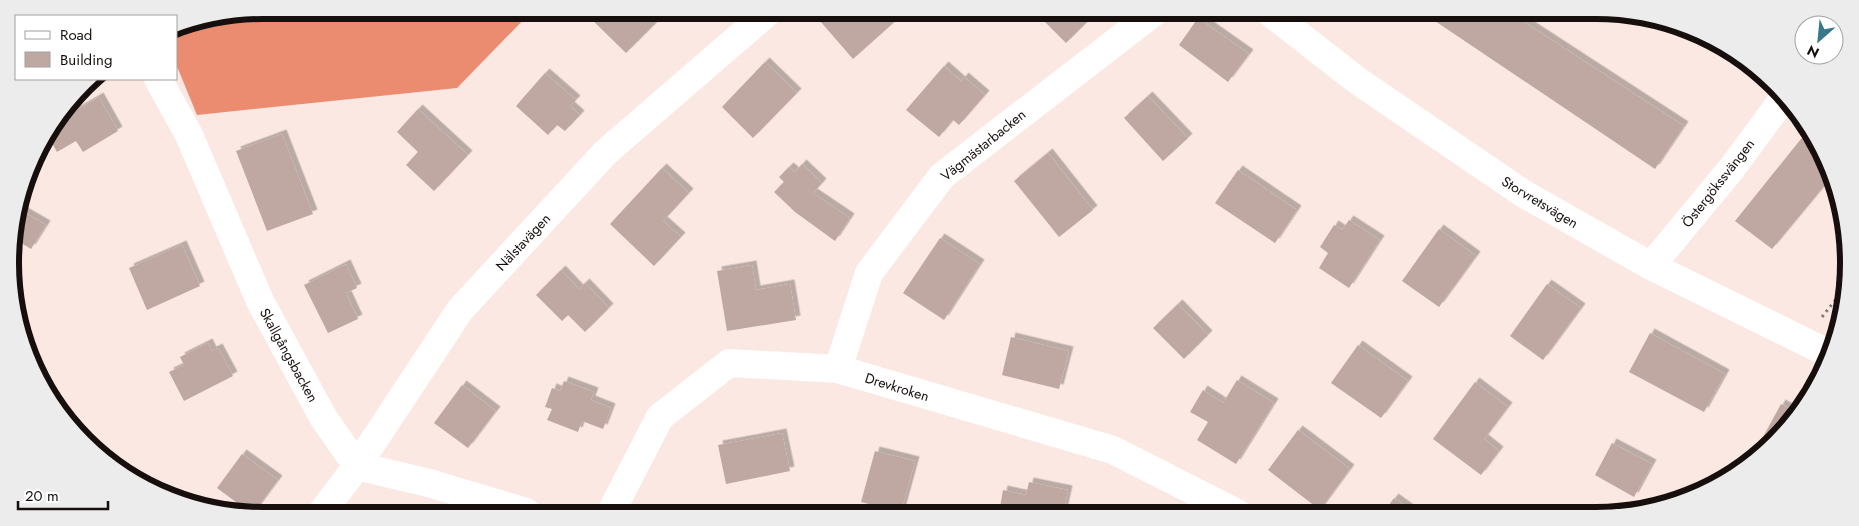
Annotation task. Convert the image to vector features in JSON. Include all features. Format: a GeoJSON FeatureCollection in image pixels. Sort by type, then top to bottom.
{"type":"FeatureCollection","features":[{"type":"Feature","properties":{"kind":"street","name":"Nälstavägen"},"geometry":{"type":"LineString","coordinates":[[327,507],[357,466],[460,310],[606,152],[760,19]]}},
{"type":"Feature","properties":{"kind":"street","name":"Vägmästarbacken"},"geometry":{"type":"LineString","coordinates":[[838,370],[869,273],[942,176],[1144,19]]}},
{"type":"Feature","properties":{"kind":"street","name":"Storvretsvägen"},"geometry":{"type":"LineString","coordinates":[[1279,19],[1358,80],[1524,194],[1651,266],[1824,351]]}},
{"type":"Feature","properties":{"kind":"street","name":"Skallgångsbacken"},"geometry":{"type":"LineString","coordinates":[[159,80],[190,135],[260,301],[323,417],[357,466]]}},
{"type":"Feature","properties":{"kind":"street","name":"Östergökssvängen"},"geometry":{"type":"LineString","coordinates":[[1651,266],[1732,168],[1780,102]]}},
{"type":"Feature","properties":{"kind":"street","name":"Drevkroken"},"geometry":{"type":"LineString","coordinates":[[614,507],[660,417],[729,363],[838,370],[1113,450],[1225,507]]}},
{"type":"Feature","properties":{"kind":"street"},"geometry":{"type":"LineString","coordinates":[[357,466],[428,483],[509,507]]}},
{"type":"Feature","properties":{"kind":"path"},"geometry":{"type":"LineString","coordinates":[[1802,341],[1838,297]]}},
{"type":"Feature","properties":{"kind":"shaded area"},"geometry":{"type":"Polygon","coordinates":[[[247,19],[524,19],[457,88],[197,115],[178,69],[178,34],[200,27],[247,19]]]}},
{"type":"Feature","properties":{"kind":"building"},"geometry":{"type":"Polygon","coordinates":[[[591,19],[654,19],[657,22],[626,53],[591,19]]]}},
{"type":"Feature","properties":{"kind":"building"},"geometry":{"type":"Polygon","coordinates":[[[822,19],[898,19],[853,59],[820,21],[822,19]]]}},
{"type":"Feature","properties":{"kind":"building"},"geometry":{"type":"Polygon","coordinates":[[[1042,19],[1090,19],[1066,43],[1042,19]]]}},
{"type":"Feature","properties":{"kind":"building"},"geometry":{"type":"Polygon","coordinates":[[[1197,19],[1199,19],[1249,54],[1228,82],[1179,45],[1197,19]]]}},
{"type":"Feature","properties":{"kind":"building"},"geometry":{"type":"Polygon","coordinates":[[[1432,19],[1520,19],[1684,126],[1655,169],[1432,19]]]}},
{"type":"Feature","properties":{"kind":"building"},"geometry":{"type":"Polygon","coordinates":[[[765,62],[797,93],[753,138],[722,107],[765,62]]]}},
{"type":"Feature","properties":{"kind":"building"},"geometry":{"type":"Polygon","coordinates":[[[944,66],[961,81],[964,77],[985,95],[959,125],[953,120],[939,137],[906,110],[944,66]]]}},
{"type":"Feature","properties":{"kind":"building"},"geometry":{"type":"Polygon","coordinates":[[[545,73],[576,100],[570,106],[580,115],[565,131],[557,125],[548,135],[516,106],[545,73]]]}},
{"type":"Feature","properties":{"kind":"building"},"geometry":{"type":"Polygon","coordinates":[[[1148,96],[1188,138],[1163,161],[1124,118],[1148,96]]]}},
{"type":"Feature","properties":{"kind":"building"},"geometry":{"type":"Polygon","coordinates":[[[99,97],[118,131],[83,152],[76,141],[57,152],[51,141],[69,115],[99,97]]]}},
{"type":"Feature","properties":{"kind":"building"},"geometry":{"type":"Polygon","coordinates":[[[418,109],[468,155],[434,191],[406,165],[418,152],[397,132],[418,109]]]}},
{"type":"Feature","properties":{"kind":"building"},"geometry":{"type":"Polygon","coordinates":[[[282,134],[313,214],[267,231],[236,151],[282,134]]]}},
{"type":"Feature","properties":{"kind":"building"},"geometry":{"type":"Polygon","coordinates":[[[1804,135],[1827,183],[1772,249],[1735,221],[1804,135]]]}},
{"type":"Feature","properties":{"kind":"building"},"geometry":{"type":"Polygon","coordinates":[[[1048,153],[1093,210],[1059,237],[1014,181],[1048,153]]]}},
{"type":"Feature","properties":{"kind":"building"},"geometry":{"type":"Polygon","coordinates":[[[802,164],[822,183],[813,193],[850,218],[835,241],[795,212],[774,192],[784,182],[779,177],[789,167],[795,172],[802,164]]]}},
{"type":"Feature","properties":{"kind":"building"},"geometry":{"type":"Polygon","coordinates":[[[662,168],[689,193],[663,221],[681,237],[654,266],[610,224],[662,168]]]}},
{"type":"Feature","properties":{"kind":"building"},"geometry":{"type":"Polygon","coordinates":[[[1238,170],[1297,210],[1275,243],[1215,203],[1238,170]]]}},
{"type":"Feature","properties":{"kind":"building"},"geometry":{"type":"Polygon","coordinates":[[[24,212],[46,225],[31,249],[20,242],[24,212]]]}},
{"type":"Feature","properties":{"kind":"building"},"geometry":{"type":"Polygon","coordinates":[[[1349,220],[1380,240],[1349,288],[1319,268],[1328,253],[1320,247],[1334,225],[1342,230],[1349,220]]]}},
{"type":"Feature","properties":{"kind":"building"},"geometry":{"type":"Polygon","coordinates":[[[1439,229],[1476,256],[1439,307],[1402,281],[1439,229]]]}},
{"type":"Feature","properties":{"kind":"building"},"geometry":{"type":"Polygon","coordinates":[[[940,238],[980,264],[944,320],[903,293],[940,238]]]}},
{"type":"Feature","properties":{"kind":"building"},"geometry":{"type":"Polygon","coordinates":[[[182,245],[200,286],[147,310],[129,268],[182,245]]]}},
{"type":"Feature","properties":{"kind":"building"},"geometry":{"type":"Polygon","coordinates":[[[346,264],[357,288],[346,293],[358,319],[328,333],[304,285],[346,264]]]}},
{"type":"Feature","properties":{"kind":"building"},"geometry":{"type":"Polygon","coordinates":[[[752,265],[756,290],[790,284],[796,320],[727,331],[717,271],[752,265]]]}},
{"type":"Feature","properties":{"kind":"building"},"geometry":{"type":"Polygon","coordinates":[[[561,270],[579,289],[585,283],[609,308],[585,332],[568,315],[562,321],[536,295],[561,270]]]}},
{"type":"Feature","properties":{"kind":"building"},"geometry":{"type":"Polygon","coordinates":[[[1547,284],[1581,308],[1543,360],[1510,336],[1547,284]]]}},
{"type":"Feature","properties":{"kind":"building"},"geometry":{"type":"Polygon","coordinates":[[[1178,304],[1208,335],[1184,359],[1153,328],[1178,304]]]}},
{"type":"Feature","properties":{"kind":"building"},"geometry":{"type":"Polygon","coordinates":[[[1650,333],[1725,374],[1704,412],[1629,372],[1650,333]]]}},
{"type":"Feature","properties":{"kind":"building"},"geometry":{"type":"Polygon","coordinates":[[[1011,337],[1069,351],[1059,389],[1002,375],[1011,337]]]}},
{"type":"Feature","properties":{"kind":"building"},"geometry":{"type":"Polygon","coordinates":[[[208,343],[212,351],[218,348],[233,376],[184,401],[169,372],[184,365],[180,357],[208,343]]]}},
{"type":"Feature","properties":{"kind":"building"},"geometry":{"type":"Polygon","coordinates":[[[1358,345],[1408,381],[1381,418],[1331,383],[1358,345]]]}},
{"type":"Feature","properties":{"kind":"building"},"geometry":{"type":"Polygon","coordinates":[[[1237,380],[1274,403],[1236,464],[1197,440],[1208,422],[1190,412],[1203,390],[1223,403],[1237,380]]]}},
{"type":"Feature","properties":{"kind":"building"},"geometry":{"type":"Polygon","coordinates":[[[564,381],[594,392],[591,400],[611,408],[603,429],[582,421],[578,432],[547,420],[552,409],[545,407],[552,388],[560,391],[564,381]]]}},
{"type":"Feature","properties":{"kind":"building"},"geometry":{"type":"Polygon","coordinates":[[[1475,382],[1508,407],[1484,439],[1499,451],[1481,475],[1433,439],[1475,382]]]}},
{"type":"Feature","properties":{"kind":"building"},"geometry":{"type":"Polygon","coordinates":[[[462,385],[496,411],[468,448],[434,423],[462,385]]]}},
{"type":"Feature","properties":{"kind":"building"},"geometry":{"type":"Polygon","coordinates":[[[1781,404],[1792,410],[1769,436],[1766,439],[1763,437],[1781,404]]]}},
{"type":"Feature","properties":{"kind":"building"},"geometry":{"type":"Polygon","coordinates":[[[1298,430],[1350,469],[1322,507],[1316,507],[1268,470],[1298,430]]]}},
{"type":"Feature","properties":{"kind":"building"},"geometry":{"type":"Polygon","coordinates":[[[782,433],[790,471],[726,484],[718,445],[782,433]]]}},
{"type":"Feature","properties":{"kind":"building"},"geometry":{"type":"Polygon","coordinates":[[[1612,443],[1652,464],[1634,497],[1595,475],[1612,443]]]}},
{"type":"Feature","properties":{"kind":"building"},"geometry":{"type":"Polygon","coordinates":[[[875,451],[915,461],[902,507],[881,507],[861,502],[875,451]]]}},
{"type":"Feature","properties":{"kind":"building"},"geometry":{"type":"Polygon","coordinates":[[[242,454],[278,480],[258,507],[242,506],[217,488],[242,454]]]}},
{"type":"Feature","properties":{"kind":"building"},"geometry":{"type":"Polygon","coordinates":[[[1029,482],[1068,490],[1064,507],[1000,507],[1003,490],[1026,495],[1029,482]]]}},
{"type":"Feature","properties":{"kind":"building"},"geometry":{"type":"Polygon","coordinates":[[[1394,498],[1407,507],[1387,507],[1394,498]]]}}]}
